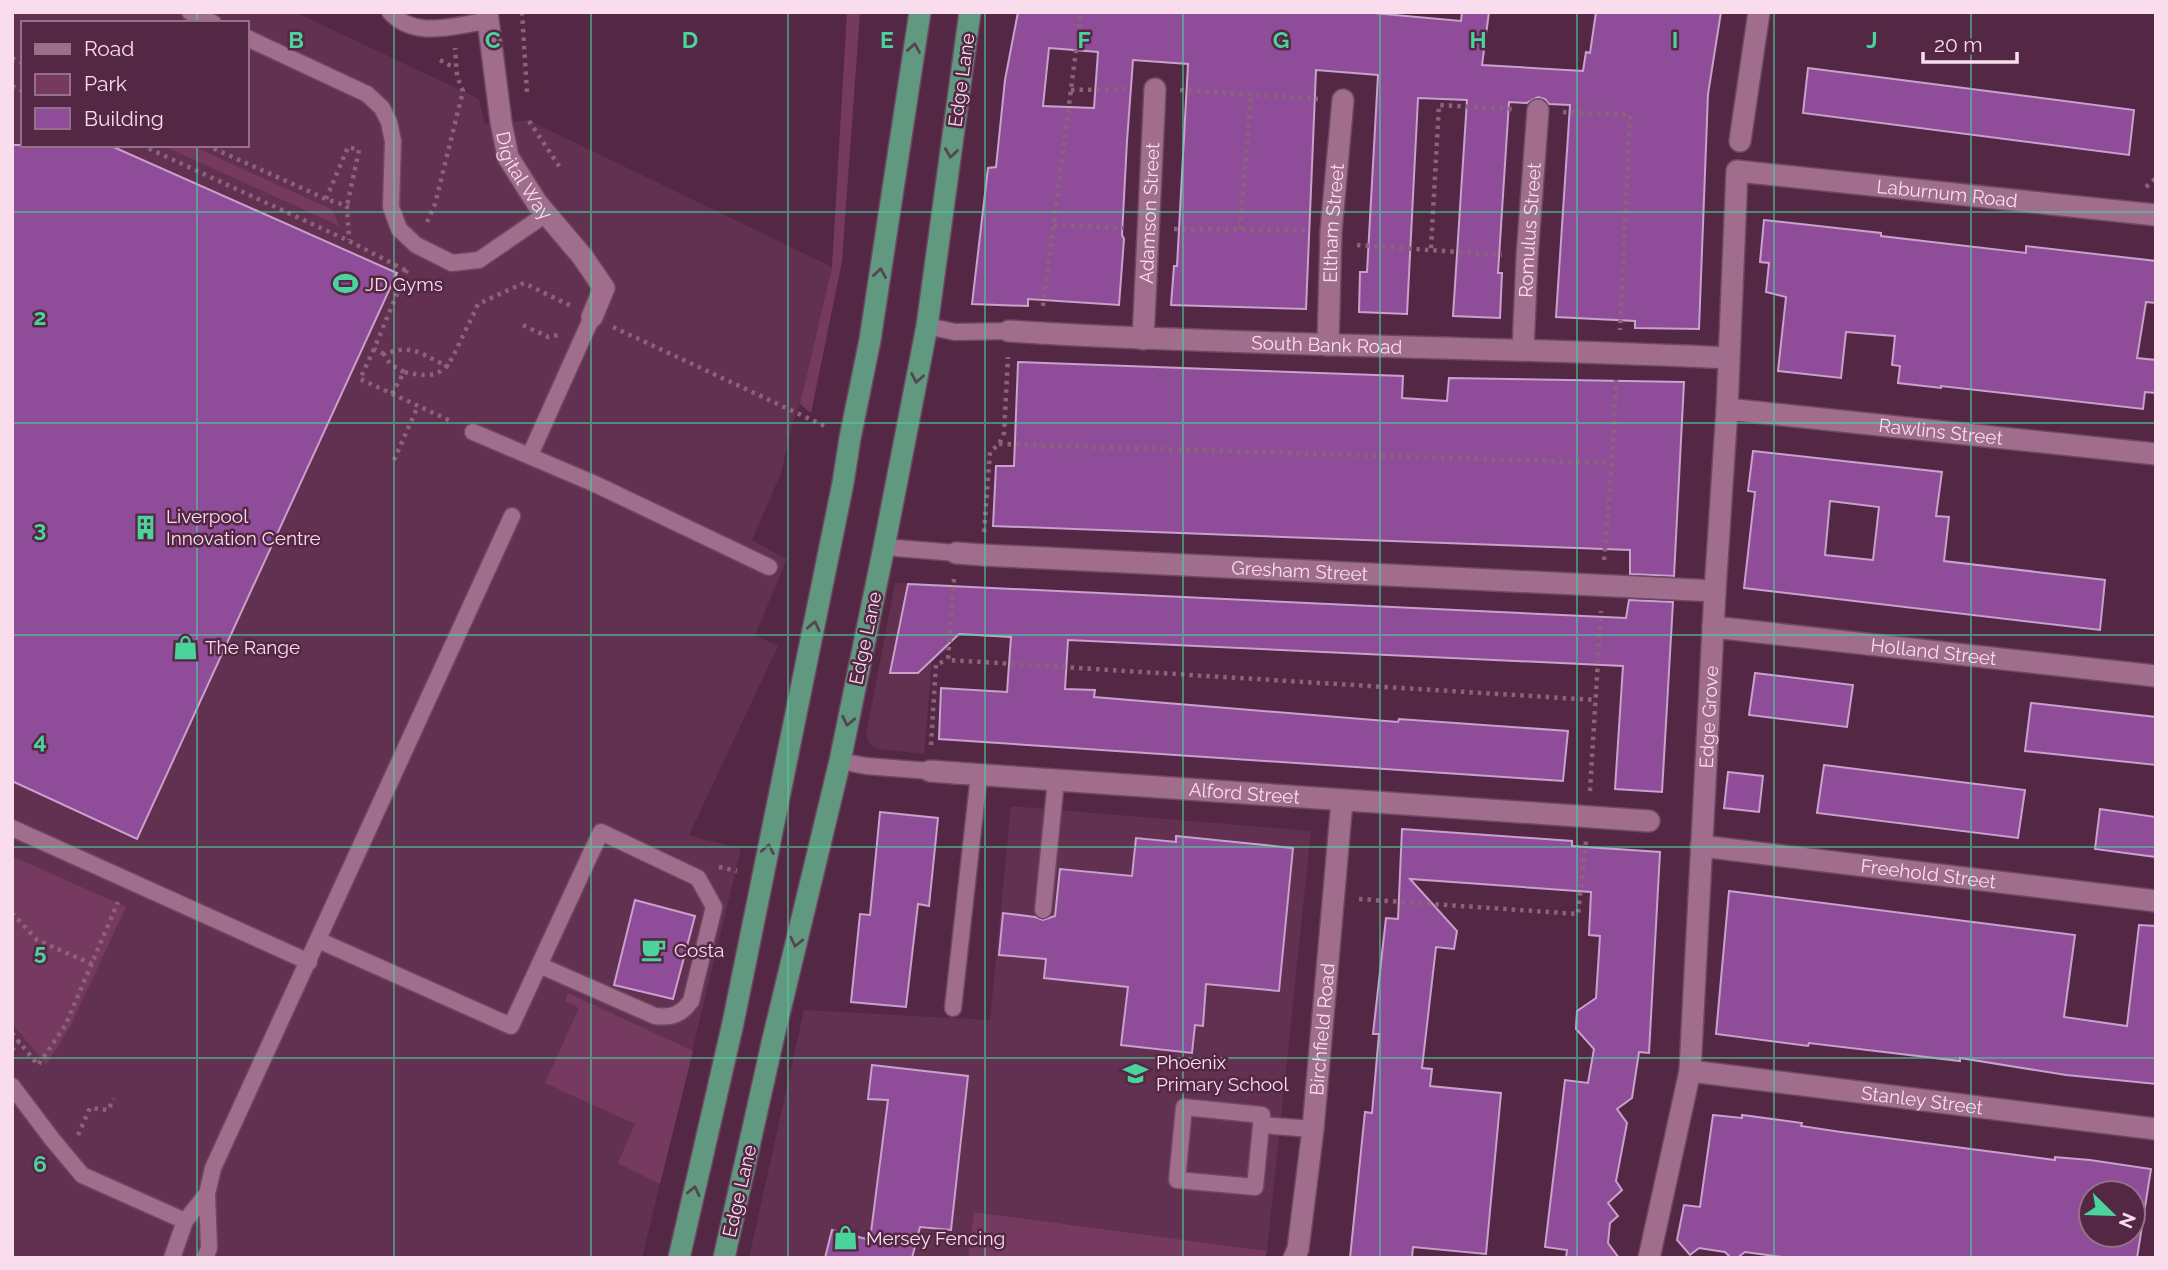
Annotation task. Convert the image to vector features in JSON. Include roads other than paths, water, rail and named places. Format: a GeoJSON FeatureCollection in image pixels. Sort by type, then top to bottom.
{"type":"FeatureCollection","features":[{"type":"Feature","properties":{"kind":"highway"},"geometry":{"type":"LineString","coordinates":[[679,1258],[735,1009],[843,483],[870,340],[920,12]]}},
{"type":"Feature","properties":{"kind":"highway","name":"Edge Lane"},"geometry":{"type":"LineString","coordinates":[[724,1258],[839,761],[884,547],[927,326],[970,12]]}},
{"type":"Feature","properties":{"kind":"street"},"geometry":{"type":"LineString","coordinates":[[1740,141],[1759,12]]}},
{"type":"Feature","properties":{"kind":"street","name":"Digital Way"},"geometry":{"type":"LineString","coordinates":[[487,17],[508,157],[537,203],[582,256],[604,288],[590,323]]}},
{"type":"Feature","properties":{"kind":"street","name":"Adamson Street"},"geometry":{"type":"LineString","coordinates":[[1143,339],[1155,89]]}},
{"type":"Feature","properties":{"kind":"street","name":"Eltham Street"},"geometry":{"type":"LineString","coordinates":[[1328,345],[1331,237],[1343,100]]}},
{"type":"Feature","properties":{"kind":"street","name":"Romulus Street"},"geometry":{"type":"LineString","coordinates":[[1523,349],[1538,110]]}},
{"type":"Feature","properties":{"kind":"street","name":"Laburnum Road"},"geometry":{"type":"LineString","coordinates":[[1737,171],[2156,215]]}},
{"type":"Feature","properties":{"kind":"street","name":"Edge Grove"},"geometry":{"type":"LineString","coordinates":[[1649,1258],[1690,1072],[1727,409],[1737,171]]}},
{"type":"Feature","properties":{"kind":"street","name":"South Bank Road"},"geometry":{"type":"LineString","coordinates":[[1009,331],[1143,339],[1523,349],[1728,358]]}},
{"type":"Feature","properties":{"kind":"street","name":"Rawlins Street"},"geometry":{"type":"LineString","coordinates":[[1727,409],[2156,454]]}},
{"type":"Feature","properties":{"kind":"street","name":"Gresham Street"},"geometry":{"type":"LineString","coordinates":[[956,553],[1715,591]]}},
{"type":"Feature","properties":{"kind":"street","name":"Holland Street"},"geometry":{"type":"LineString","coordinates":[[1713,627],[2156,676]]}},
{"type":"Feature","properties":{"kind":"street","name":"Alford Street"},"geometry":{"type":"LineString","coordinates":[[930,771],[1650,821]]}},
{"type":"Feature","properties":{"kind":"street","name":"Birchfield Road"},"geometry":{"type":"LineString","coordinates":[[1294,1258],[1298,1249],[1313,1129],[1342,801]]}},
{"type":"Feature","properties":{"kind":"street","name":"Freehold Street"},"geometry":{"type":"LineString","coordinates":[[1701,846],[2156,901]]}},
{"type":"Feature","properties":{"kind":"street","name":"Stanley Street"},"geometry":{"type":"LineString","coordinates":[[1690,1072],[2156,1129]]}},
{"type":"Feature","properties":{"kind":"lane"},"geometry":{"type":"LineString","coordinates":[[190,12],[209,21]]}},
{"type":"Feature","properties":{"kind":"lane"},"geometry":{"type":"LineString","coordinates":[[390,12],[400,22],[424,30],[456,26],[487,17]]}},
{"type":"Feature","properties":{"kind":"lane"},"geometry":{"type":"LineString","coordinates":[[248,38],[367,94],[383,108],[393,141],[391,207],[399,229],[416,245],[452,263],[478,260],[546,214]]}},
{"type":"Feature","properties":{"kind":"lane"},"geometry":{"type":"LineString","coordinates":[[530,455],[590,323]]}},
{"type":"Feature","properties":{"kind":"lane","name":"South Bank Road"},"geometry":{"type":"LineString","coordinates":[[927,326],[955,332],[1009,331]]}},
{"type":"Feature","properties":{"kind":"lane"},"geometry":{"type":"LineString","coordinates":[[474,432],[530,455],[769,567]]}},
{"type":"Feature","properties":{"kind":"lane"},"geometry":{"type":"LineString","coordinates":[[205,1258],[209,1248],[207,1194],[213,1168],[512,516]]}},
{"type":"Feature","properties":{"kind":"lane","name":"Gresham Street"},"geometry":{"type":"LineString","coordinates":[[884,547],[956,553]]}},
{"type":"Feature","properties":{"kind":"lane","name":"Alford Street"},"geometry":{"type":"LineString","coordinates":[[839,761],[930,771]]}},
{"type":"Feature","properties":{"kind":"lane"},"geometry":{"type":"LineString","coordinates":[[953,1008],[979,775]]}},
{"type":"Feature","properties":{"kind":"lane"},"geometry":{"type":"LineString","coordinates":[[1043,910],[1056,780]]}},
{"type":"Feature","properties":{"kind":"lane"},"geometry":{"type":"LineString","coordinates":[[12,828],[309,962]]}},
{"type":"Feature","properties":{"kind":"lane"},"geometry":{"type":"LineString","coordinates":[[318,940],[511,1026],[539,965],[601,832],[698,878],[714,906],[691,1001],[684,1011],[669,1017],[655,1016],[539,965]]}},
{"type":"Feature","properties":{"kind":"lane"},"geometry":{"type":"LineString","coordinates":[[12,1086],[82,1175],[185,1222]]}},
{"type":"Feature","properties":{"kind":"lane"},"geometry":{"type":"LineString","coordinates":[[1184,1107],[1262,1115],[1261,1125],[1255,1188],[1177,1180],[1184,1107]]}},
{"type":"Feature","properties":{"kind":"lane"},"geometry":{"type":"LineString","coordinates":[[1261,1125],[1313,1129]]}},
{"type":"Feature","properties":{"kind":"lane"},"geometry":{"type":"LineString","coordinates":[[172,1258],[185,1222],[207,1194]]}},
{"type":"Feature","properties":{"kind":"place","name":"JD Gyms"},"geometry":{"type":"Point","coordinates":[345,284]}},
{"type":"Feature","properties":{"kind":"place","name":"Liverpool Innovation Centre"},"geometry":{"type":"Point","coordinates":[146,527]}},
{"type":"Feature","properties":{"kind":"place","name":"The Range"},"geometry":{"type":"Point","coordinates":[185,647]}},
{"type":"Feature","properties":{"kind":"place","name":"Costa"},"geometry":{"type":"Point","coordinates":[654,950]}},
{"type":"Feature","properties":{"kind":"place","name":"Phoenix Primary School"},"geometry":{"type":"Point","coordinates":[1136,1073]}},
{"type":"Feature","properties":{"kind":"place","name":"Mersey Fencing"},"geometry":{"type":"Point","coordinates":[846,1238]}}]}
